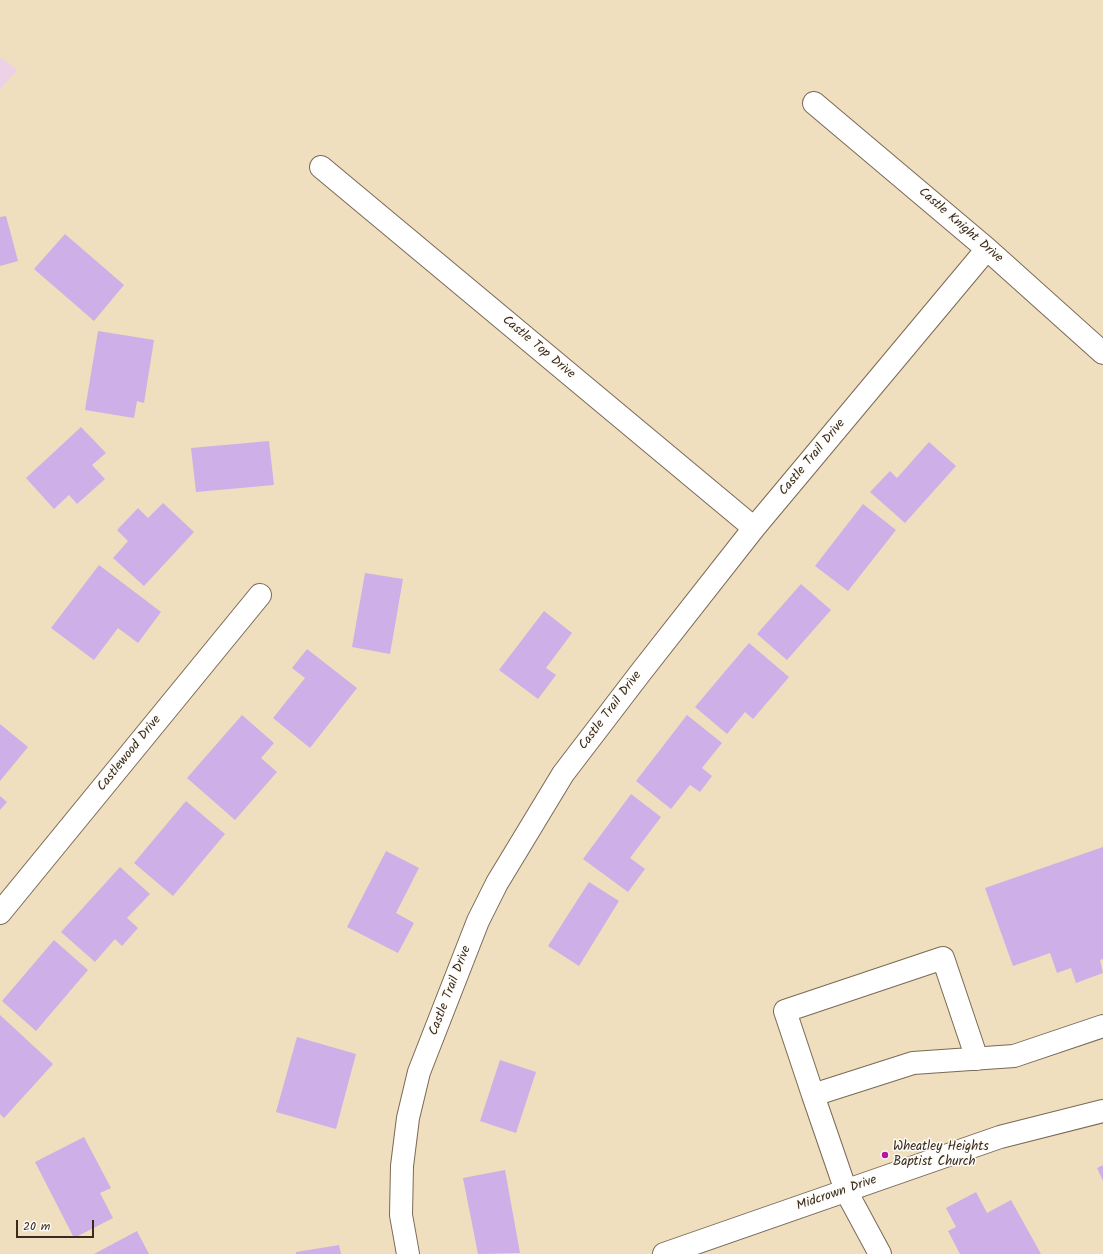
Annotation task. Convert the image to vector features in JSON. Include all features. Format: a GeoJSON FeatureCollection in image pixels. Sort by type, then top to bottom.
{"type":"FeatureCollection","features":[{"type":"Feature","properties":{"kind":"street","name":"Castle Knight Drive"},"geometry":{"type":"LineString","coordinates":[[814,103],[986,249],[1103,352]]}},
{"type":"Feature","properties":{"kind":"street","name":"Castle Top Drive"},"geometry":{"type":"LineString","coordinates":[[321,167],[754,528]]}},
{"type":"Feature","properties":{"kind":"street","name":"Castle Trail Drive"},"geometry":{"type":"LineString","coordinates":[[408,1254],[401,1215],[402,1166],[408,1118],[420,1072],[478,921],[497,883],[564,774],[641,672],[754,528],[986,249]]}},
{"type":"Feature","properties":{"kind":"street","name":"Castlewood Drive"},"geometry":{"type":"LineString","coordinates":[[0,913],[260,595]]}},
{"type":"Feature","properties":{"kind":"street"},"geometry":{"type":"LineString","coordinates":[[880,1254],[846,1191],[785,1011],[944,958],[977,1059]]}},
{"type":"Feature","properties":{"kind":"street"},"geometry":{"type":"LineString","coordinates":[[813,1095],[913,1063],[1014,1056],[1103,1026]]}},
{"type":"Feature","properties":{"kind":"street","name":"Midcrown Drive"},"geometry":{"type":"LineString","coordinates":[[664,1254],[1000,1138],[1103,1111]]}},
{"type":"Feature","properties":{"kind":"shaded area"},"geometry":{"type":"Polygon","coordinates":[[[0,57],[17,70],[0,90],[0,57]]]}},
{"type":"Feature","properties":{"kind":"building"},"geometry":{"type":"Polygon","coordinates":[[[6,216],[18,261],[0,266],[0,217],[6,216]]]}},
{"type":"Feature","properties":{"kind":"building"},"geometry":{"type":"Polygon","coordinates":[[[65,234],[124,285],[94,321],[34,269],[65,234]]]}},
{"type":"Feature","properties":{"kind":"building"},"geometry":{"type":"Polygon","coordinates":[[[98,331],[154,340],[144,403],[137,401],[134,418],[85,410],[98,331]]]}},
{"type":"Feature","properties":{"kind":"building"},"geometry":{"type":"Polygon","coordinates":[[[81,427],[106,453],[92,465],[105,479],[77,504],[69,495],[54,509],[26,478],[81,427]]]}},
{"type":"Feature","properties":{"kind":"building"},"geometry":{"type":"Polygon","coordinates":[[[269,441],[274,485],[196,492],[191,448],[269,441]]]}},
{"type":"Feature","properties":{"kind":"building"},"geometry":{"type":"Polygon","coordinates":[[[929,442],[956,466],[905,523],[870,492],[890,471],[897,478],[929,442]]]}},
{"type":"Feature","properties":{"kind":"building"},"geometry":{"type":"Polygon","coordinates":[[[163,503],[194,532],[144,586],[113,558],[128,541],[117,530],[138,508],[148,518],[163,503]]]}},
{"type":"Feature","properties":{"kind":"building"},"geometry":{"type":"Polygon","coordinates":[[[863,504],[896,530],[848,591],[815,566],[863,504]]]}},
{"type":"Feature","properties":{"kind":"building"},"geometry":{"type":"Polygon","coordinates":[[[99,565],[161,612],[138,643],[118,628],[94,660],[51,628],[99,565]]]}},
{"type":"Feature","properties":{"kind":"building"},"geometry":{"type":"Polygon","coordinates":[[[365,573],[403,579],[390,654],[352,647],[365,573]]]}},
{"type":"Feature","properties":{"kind":"building"},"geometry":{"type":"Polygon","coordinates":[[[801,584],[831,610],[787,660],[757,634],[801,584]]]}},
{"type":"Feature","properties":{"kind":"building"},"geometry":{"type":"Polygon","coordinates":[[[544,611],[572,633],[546,668],[556,675],[538,699],[499,670],[544,611]]]}},
{"type":"Feature","properties":{"kind":"building"},"geometry":{"type":"Polygon","coordinates":[[[749,643],[789,677],[753,719],[745,712],[727,734],[695,707],[749,643]]]}},
{"type":"Feature","properties":{"kind":"building"},"geometry":{"type":"Polygon","coordinates":[[[307,649],[357,688],[310,748],[273,718],[305,678],[292,668],[307,649]]]}},
{"type":"Feature","properties":{"kind":"building"},"geometry":{"type":"Polygon","coordinates":[[[242,715],[274,743],[261,758],[277,772],[235,820],[187,778],[242,715]]]}},
{"type":"Feature","properties":{"kind":"building"},"geometry":{"type":"Polygon","coordinates":[[[687,715],[722,743],[702,768],[712,776],[700,792],[690,785],[671,809],[636,781],[687,715]]]}},
{"type":"Feature","properties":{"kind":"building"},"geometry":{"type":"Polygon","coordinates":[[[0,724],[28,747],[0,781],[0,724]]]}},
{"type":"Feature","properties":{"kind":"building"},"geometry":{"type":"Polygon","coordinates":[[[631,794],[661,817],[630,858],[645,869],[628,892],[583,859],[631,794]]]}},
{"type":"Feature","properties":{"kind":"building"},"geometry":{"type":"Polygon","coordinates":[[[0,796],[7,802],[0,810],[0,796]]]}},
{"type":"Feature","properties":{"kind":"building"},"geometry":{"type":"Polygon","coordinates":[[[186,801],[225,834],[173,896],[134,863],[186,801]]]}},
{"type":"Feature","properties":{"kind":"building"},"geometry":{"type":"Polygon","coordinates":[[[1103,847],[1103,959],[1100,960],[1103,973],[1076,983],[1071,968],[1057,973],[1050,953],[1013,966],[985,888],[1103,847]]]}},
{"type":"Feature","properties":{"kind":"building"},"geometry":{"type":"Polygon","coordinates":[[[386,851],[419,868],[396,913],[414,923],[398,953],[347,927],[386,851]]]}},
{"type":"Feature","properties":{"kind":"building"},"geometry":{"type":"Polygon","coordinates":[[[120,867],[150,894],[127,918],[138,928],[122,946],[115,939],[95,962],[61,932],[120,867]]]}},
{"type":"Feature","properties":{"kind":"building"},"geometry":{"type":"Polygon","coordinates":[[[589,882],[619,901],[579,966],[548,946],[589,882]]]}},
{"type":"Feature","properties":{"kind":"building"},"geometry":{"type":"Polygon","coordinates":[[[54,940],[88,970],[36,1031],[2,1001],[54,940]]]}},
{"type":"Feature","properties":{"kind":"building"},"geometry":{"type":"Polygon","coordinates":[[[0,1015],[53,1064],[4,1118],[0,1114],[0,1015]]]}},
{"type":"Feature","properties":{"kind":"building"},"geometry":{"type":"Polygon","coordinates":[[[297,1037],[356,1054],[336,1129],[276,1112],[297,1037]]]}},
{"type":"Feature","properties":{"kind":"building"},"geometry":{"type":"Polygon","coordinates":[[[500,1060],[536,1072],[516,1133],[480,1121],[500,1060]]]}},
{"type":"Feature","properties":{"kind":"building"},"geometry":{"type":"Polygon","coordinates":[[[84,1137],[111,1188],[100,1193],[113,1218],[74,1238],[35,1162],[84,1137]]]}},
{"type":"Feature","properties":{"kind":"building"},"geometry":{"type":"Polygon","coordinates":[[[1103,1165],[1103,1181],[1097,1168],[1103,1165]]]}},
{"type":"Feature","properties":{"kind":"building"},"geometry":{"type":"Polygon","coordinates":[[[505,1170],[520,1253],[478,1254],[463,1178],[505,1170]]]}},
{"type":"Feature","properties":{"kind":"building"},"geometry":{"type":"Polygon","coordinates":[[[976,1192],[987,1213],[1011,1200],[1041,1254],[960,1254],[948,1231],[956,1227],[946,1208],[976,1192]]]}},
{"type":"Feature","properties":{"kind":"building"},"geometry":{"type":"Polygon","coordinates":[[[137,1231],[149,1254],[94,1254],[137,1231]]]}},
{"type":"Feature","properties":{"kind":"building"},"geometry":{"type":"Polygon","coordinates":[[[339,1245],[341,1254],[296,1254],[296,1252],[339,1245]]]}},
{"type":"Feature","properties":{"kind":"place","name":"Wheatley Heights Baptist Church"},"geometry":{"type":"Point","coordinates":[885,1155]}}]}
